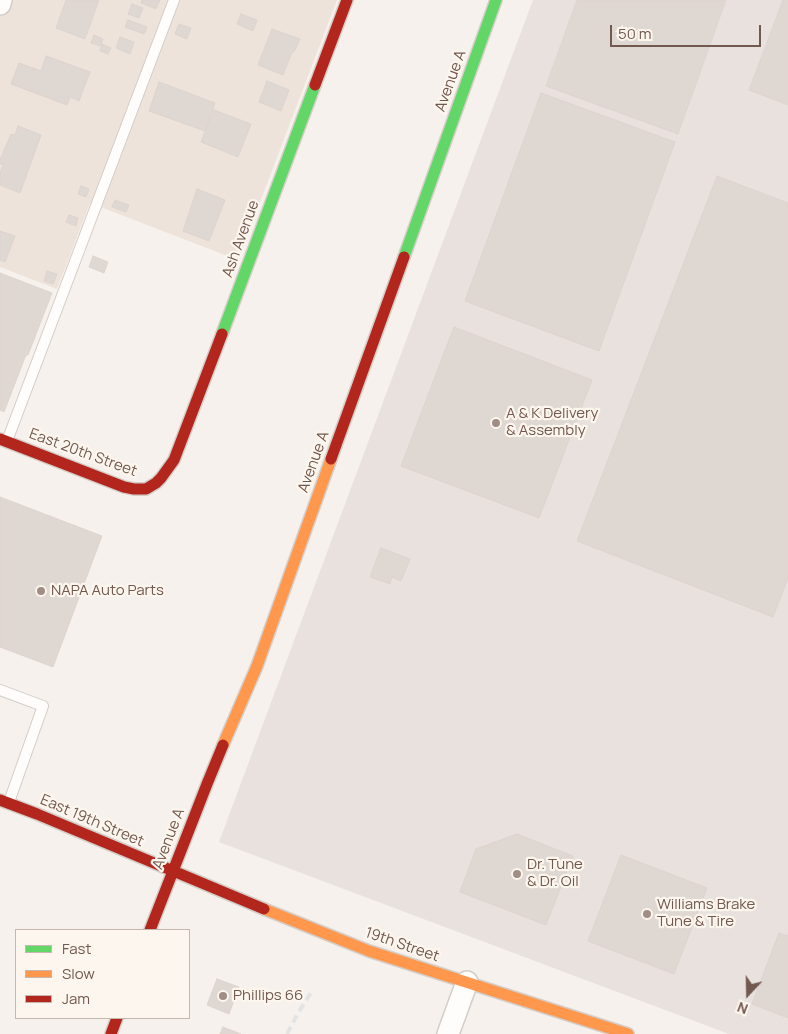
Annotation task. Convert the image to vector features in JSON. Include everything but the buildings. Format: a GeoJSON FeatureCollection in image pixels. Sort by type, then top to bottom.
{"type":"FeatureCollection","features":[{"type":"Feature","properties":{"kind":"main road","name":"Ash Avenue"},"geometry":{"type":"LineString","coordinates":[[156,483],[174,460],[180,446],[347,0]]}},
{"type":"Feature","properties":{"kind":"main road","name":"Avenue A"},"geometry":{"type":"LineString","coordinates":[[150,929],[207,784],[257,666],[496,0]]}},
{"type":"Feature","properties":{"kind":"main road","name":"East 20th Street"},"geometry":{"type":"LineString","coordinates":[[3,441],[134,489],[146,489],[156,483]]}},
{"type":"Feature","properties":{"kind":"main road","name":"East 19th Street"},"geometry":{"type":"LineString","coordinates":[[4,802],[173,871]]}},
{"type":"Feature","properties":{"kind":"main road","name":"19th Street"},"geometry":{"type":"LineString","coordinates":[[173,871],[369,951],[628,1034]]}},
{"type":"Feature","properties":{"kind":"main road"},"geometry":{"type":"LineString","coordinates":[[111,1034],[117,1019]]}},
{"type":"Feature","properties":{"kind":"street"},"geometry":{"type":"LineString","coordinates":[[0,4],[1,0]]}},
{"type":"Feature","properties":{"kind":"street"},"geometry":{"type":"LineString","coordinates":[[448,1034],[466,982]]}},
{"type":"Feature","properties":{"kind":"lane"},"geometry":{"type":"LineString","coordinates":[[3,441],[174,0]]}},
{"type":"Feature","properties":{"kind":"lane"},"geometry":{"type":"LineString","coordinates":[[0,690],[43,706],[4,802]]}},
{"type":"Feature","properties":{"kind":"shaded area"},"geometry":{"type":"Polygon","coordinates":[[[0,0],[337,0],[238,260],[90,203],[57,289],[0,267],[0,0]]]}},
{"type":"Feature","properties":{"kind":"shaded area"},"geometry":{"type":"Polygon","coordinates":[[[533,0],[788,0],[788,1034],[729,1034],[219,842],[533,0]]]}},
{"type":"Feature","properties":{"kind":"railway"},"geometry":{"type":"LineString","coordinates":[[287,1034],[312,991]]}},
{"type":"Feature","properties":{"kind":"traffic: fast"},"geometry":{"type":"LineString","coordinates":[[404,257],[496,0]]}},
{"type":"Feature","properties":{"kind":"traffic: fast"},"geometry":{"type":"LineString","coordinates":[[222,334],[315,85]]}},
{"type":"Feature","properties":{"kind":"traffic: slow"},"geometry":{"type":"LineString","coordinates":[[223,745],[257,666],[331,459]]}},
{"type":"Feature","properties":{"kind":"traffic: slow"},"geometry":{"type":"LineString","coordinates":[[264,909],[369,951],[628,1034]]}},
{"type":"Feature","properties":{"kind":"traffic: jam"},"geometry":{"type":"LineString","coordinates":[[315,85],[347,0]]}},
{"type":"Feature","properties":{"kind":"traffic: jam"},"geometry":{"type":"LineString","coordinates":[[331,459],[404,257]]}},
{"type":"Feature","properties":{"kind":"traffic: jam"},"geometry":{"type":"LineString","coordinates":[[0,439],[124,487],[146,489],[161,478],[174,460],[222,334]]}},
{"type":"Feature","properties":{"kind":"traffic: jam"},"geometry":{"type":"LineString","coordinates":[[150,929],[223,745]]}},
{"type":"Feature","properties":{"kind":"traffic: jam"},"geometry":{"type":"LineString","coordinates":[[0,800],[264,909]]}},
{"type":"Feature","properties":{"kind":"traffic: jam"},"geometry":{"type":"LineString","coordinates":[[111,1034],[117,1019]]}},
{"type":"Feature","properties":{"kind":"place","name":"A & K Delivery & Assembly"},"geometry":{"type":"Point","coordinates":[496,423]}},
{"type":"Feature","properties":{"kind":"place","name":"NAPA Auto Parts"},"geometry":{"type":"Point","coordinates":[41,591]}},
{"type":"Feature","properties":{"kind":"place","name":"Dr. Tune & Dr. Oil"},"geometry":{"type":"Point","coordinates":[517,874]}},
{"type":"Feature","properties":{"kind":"place","name":"Williams Brake Tune & Tire"},"geometry":{"type":"Point","coordinates":[647,914]}},
{"type":"Feature","properties":{"kind":"place","name":"Phillips 66"},"geometry":{"type":"Point","coordinates":[223,996]}}]}
